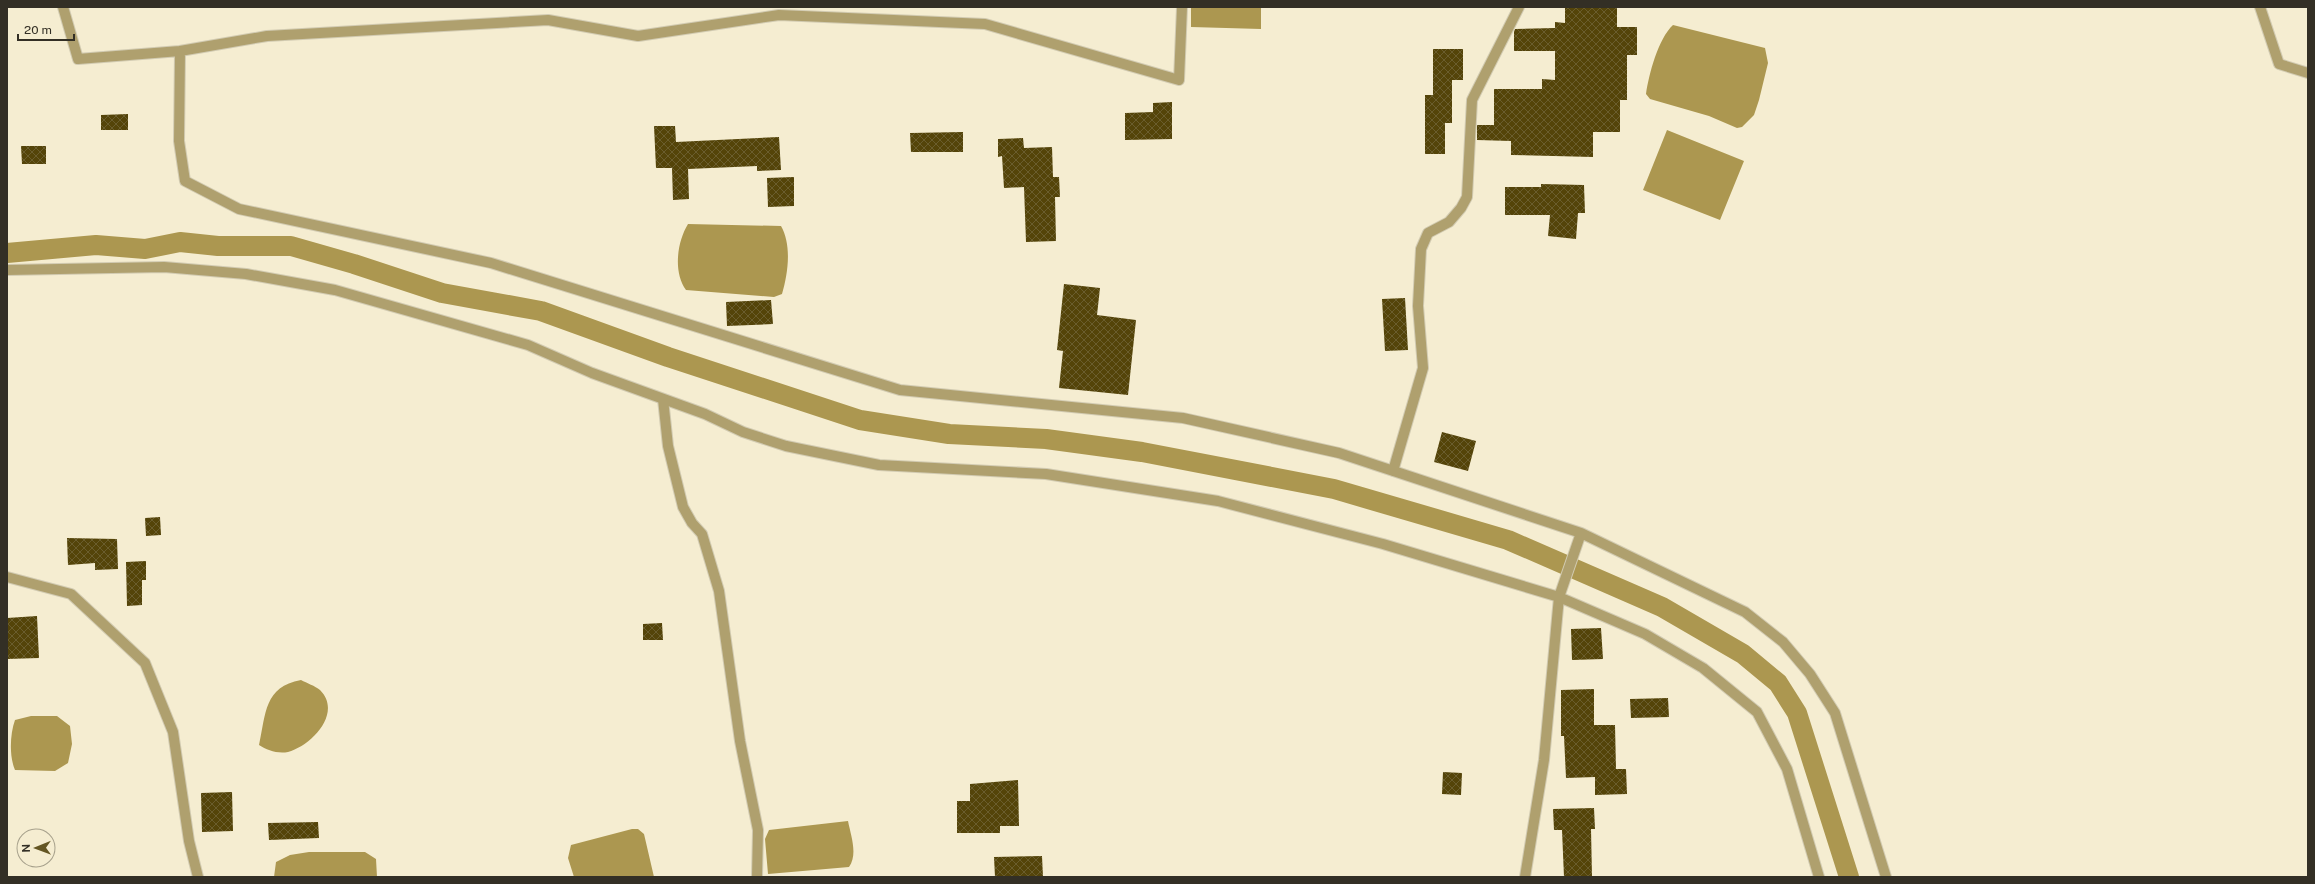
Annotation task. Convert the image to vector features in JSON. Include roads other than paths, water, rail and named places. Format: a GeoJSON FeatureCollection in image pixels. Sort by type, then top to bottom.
{"type":"FeatureCollection","features":[{"type":"Feature","properties":{"kind":"street"},"geometry":{"type":"LineString","coordinates":[[63,7],[78,59],[180,51],[267,36],[548,20],[638,36],[779,15],[985,24],[1178,80],[1182,7]]}},
{"type":"Feature","properties":{"kind":"street"},"geometry":{"type":"LineString","coordinates":[[1393,471],[1423,368],[1418,306],[1421,249],[1428,233],[1449,222],[1461,208],[1467,197],[1472,100],[1519,7]]}},
{"type":"Feature","properties":{"kind":"street"},"geometry":{"type":"LineString","coordinates":[[2260,7],[2279,64],[2308,73]]}},
{"type":"Feature","properties":{"kind":"street"},"geometry":{"type":"LineString","coordinates":[[180,51],[179,140],[185,180],[239,209],[491,263],[900,390],[1183,418],[1339,453],[1581,533],[1745,612],[1783,642],[1810,674],[1835,713],[1886,877]]}},
{"type":"Feature","properties":{"kind":"street"},"geometry":{"type":"LineString","coordinates":[[7,270],[164,267],[246,274],[335,290],[528,345],[592,373],[704,414],[743,432],[786,446],[879,465],[1046,474],[1218,501],[1383,544],[1559,597],[1645,634],[1697,664],[1757,712],[1787,769],[1819,877]]}},
{"type":"Feature","properties":{"kind":"street"},"geometry":{"type":"LineString","coordinates":[[663,399],[668,446],[684,507],[692,523],[702,534],[719,591],[740,741],[758,830],[757,877]]}},
{"type":"Feature","properties":{"kind":"street"},"geometry":{"type":"LineString","coordinates":[[1525,877],[1544,760],[1559,597],[1581,533]]}},
{"type":"Feature","properties":{"kind":"street"},"geometry":{"type":"LineString","coordinates":[[7,577],[71,594],[145,663],[173,732],[189,841],[198,877]]}},
{"type":"Feature","properties":{"kind":"waterway"},"geometry":{"type":"LineString","coordinates":[[7,253],[96,245],[145,249],[180,242],[218,246],[291,246],[354,264],[442,293],[541,311],[668,357],[860,420],[949,434],[1046,439],[1142,452],[1334,489],[1508,540],[1662,607],[1743,654],[1778,683],[1797,713],[1849,877]]}}]}
